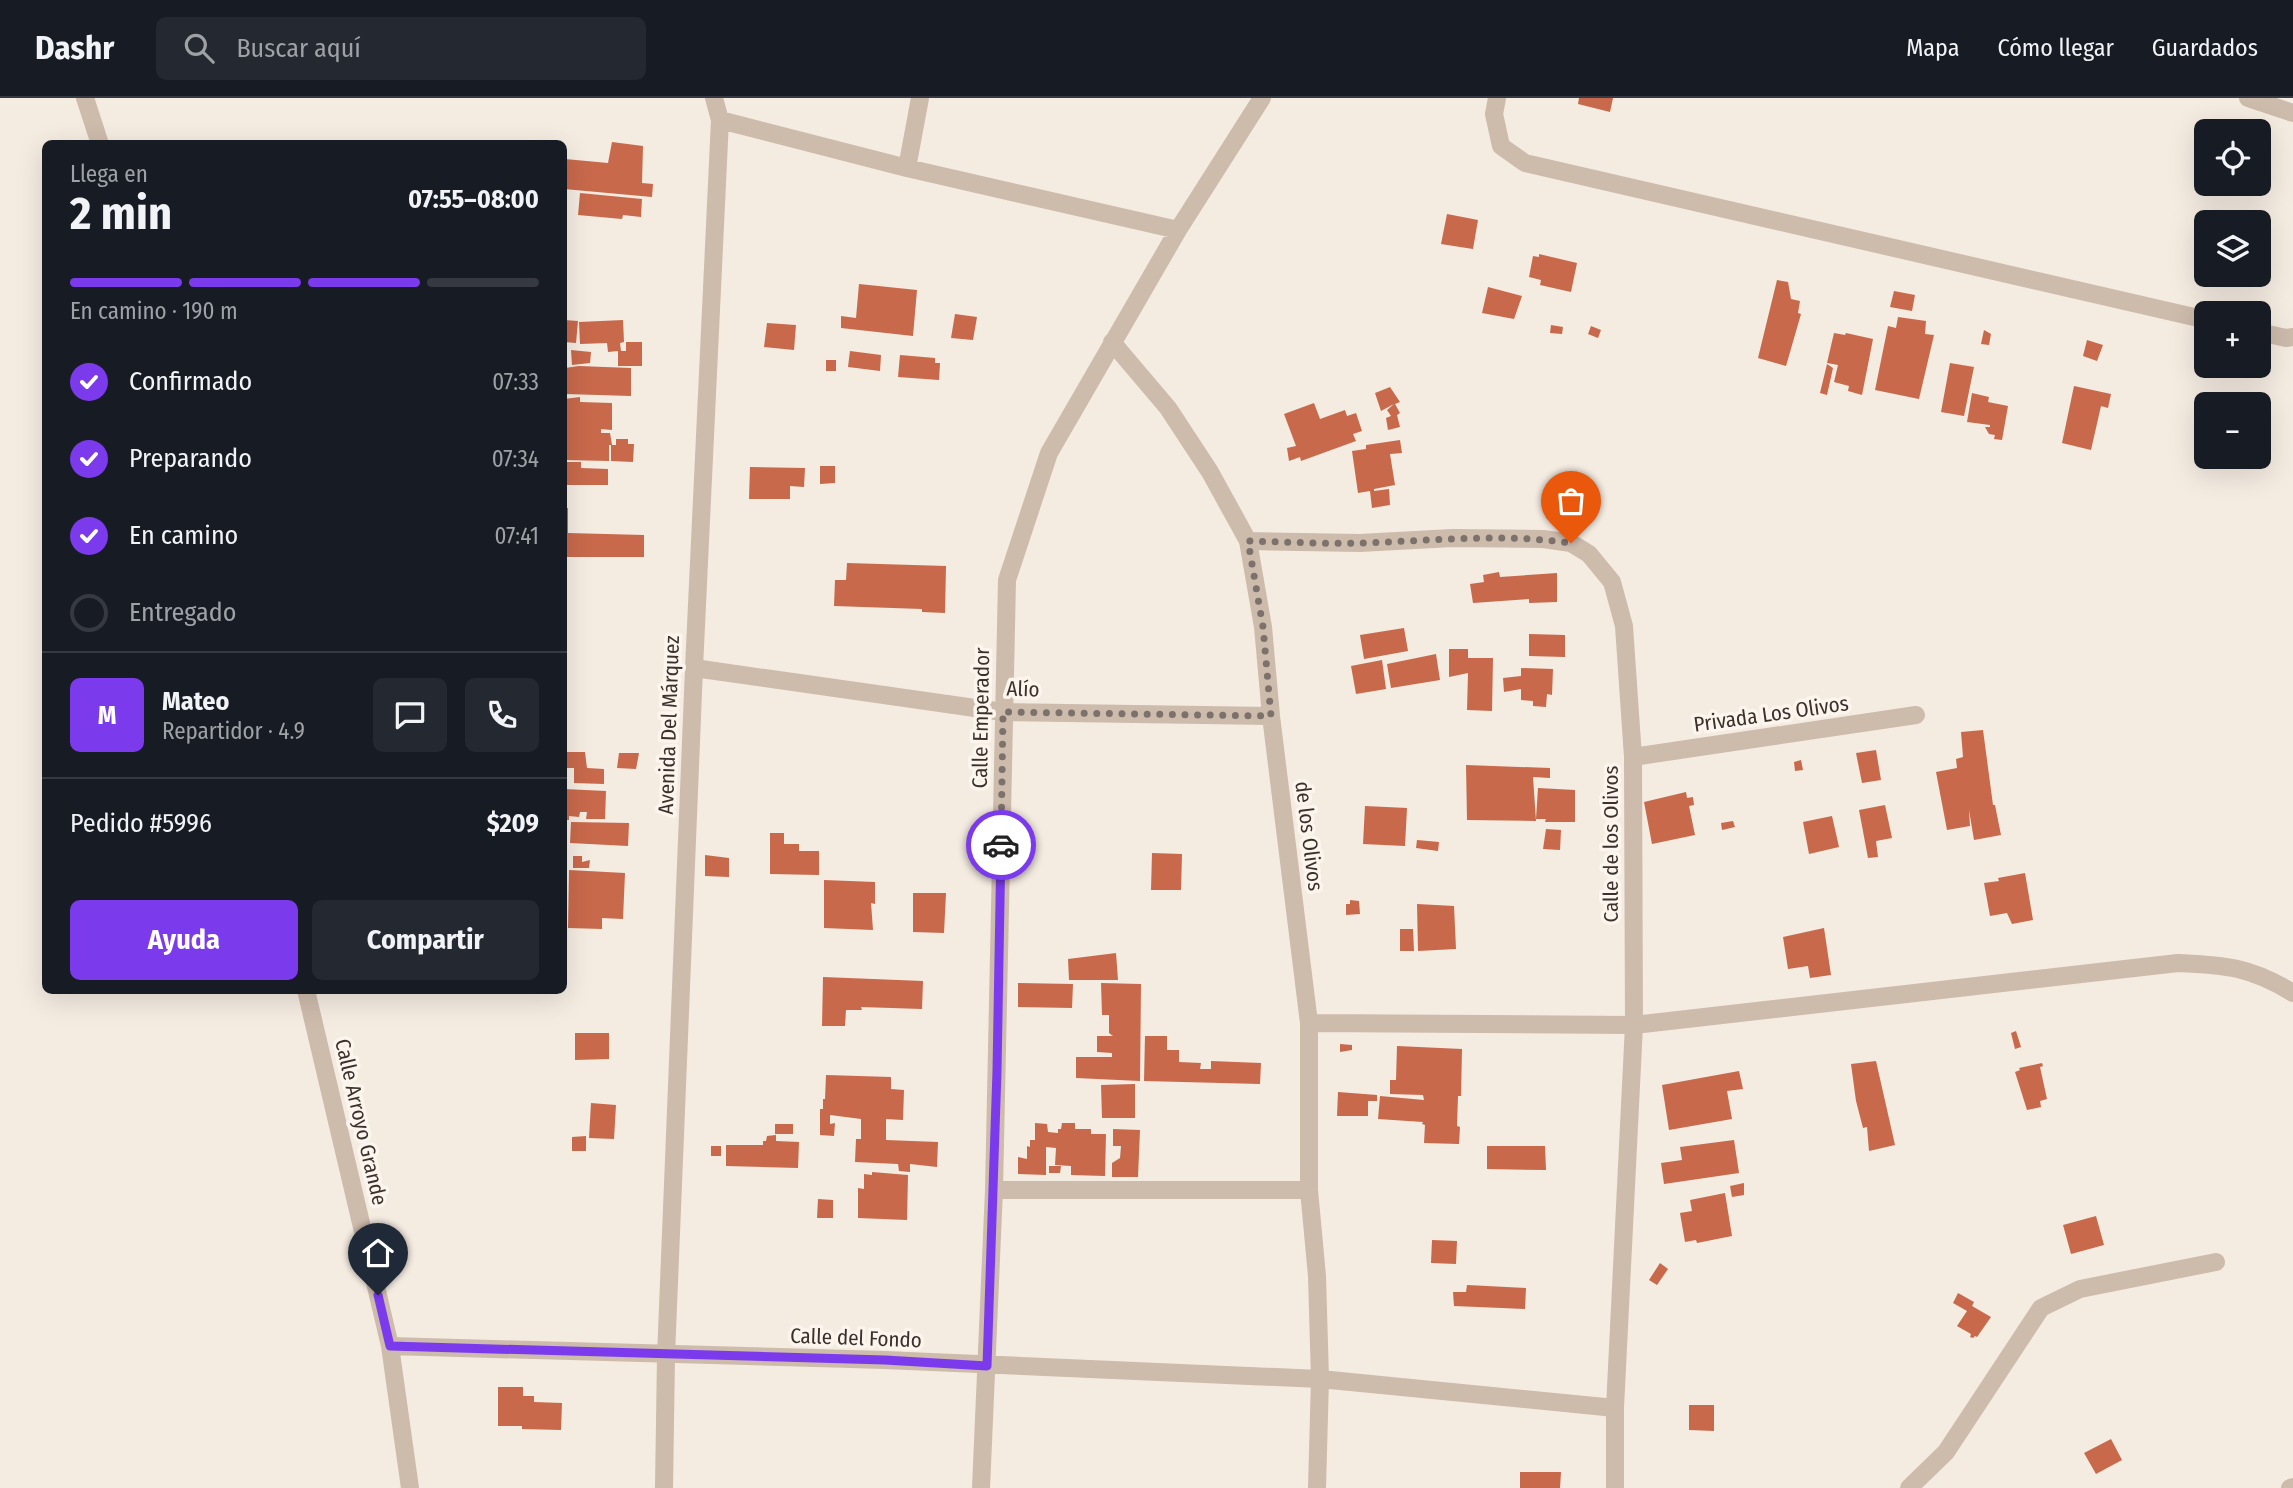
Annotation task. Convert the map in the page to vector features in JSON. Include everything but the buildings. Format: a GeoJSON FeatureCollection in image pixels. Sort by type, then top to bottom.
{"type":"FeatureCollection","features":[{"type":"Feature","properties":{"kind":"street"},"geometry":{"type":"LineString","coordinates":[[85,98],[99,140]]}},
{"type":"Feature","properties":{"kind":"street","name":"Avenida Del Márquez"},"geometry":{"type":"LineString","coordinates":[[664,1488],[666,1356],[694,668],[720,120],[714,98]]}},
{"type":"Feature","properties":{"kind":"street"},"geometry":{"type":"LineString","coordinates":[[907,168],[920,98]]}},
{"type":"Feature","properties":{"kind":"street","name":"Calle Emperador"},"geometry":{"type":"LineString","coordinates":[[981,1488],[994,1190],[1007,580],[1049,453],[1178,230],[1262,98]]}},
{"type":"Feature","properties":{"kind":"street"},"geometry":{"type":"LineString","coordinates":[[1497,98],[1494,114],[1501,146],[1525,163],[2194,317]]}},
{"type":"Feature","properties":{"kind":"street"},"geometry":{"type":"LineString","coordinates":[[2248,98],[2293,113]]}},
{"type":"Feature","properties":{"kind":"street"},"geometry":{"type":"LineString","coordinates":[[720,120],[907,168],[1178,230]]}},
{"type":"Feature","properties":{"kind":"street"},"geometry":{"type":"LineString","coordinates":[[2271,335],[2293,337]]}},
{"type":"Feature","properties":{"kind":"street","name":"de los Olivos"},"geometry":{"type":"LineString","coordinates":[[1112,342],[1168,408],[1210,472],[1248,541],[1263,627],[1271,716],[1310,1023],[1310,1189],[1317,1276],[1320,1380],[1317,1488]]}},
{"type":"Feature","properties":{"kind":"street","name":"Calle de los Olivos"},"geometry":{"type":"LineString","coordinates":[[1248,541],[1360,543],[1452,538],[1543,539],[1571,543],[1589,554],[1612,582],[1624,626],[1633,757],[1634,1025],[1615,1408],[1615,1488]]}},
{"type":"Feature","properties":{"kind":"street","name":"Alío"},"geometry":{"type":"LineString","coordinates":[[694,668],[1003,712],[1271,716]]}},
{"type":"Feature","properties":{"kind":"street","name":"Privada Los Olivos"},"geometry":{"type":"LineString","coordinates":[[1633,757],[1916,715]]}},
{"type":"Feature","properties":{"kind":"street"},"geometry":{"type":"LineString","coordinates":[[1310,1023],[1634,1025],[2178,962],[2226,965],[2270,979],[2293,993]]}},
{"type":"Feature","properties":{"kind":"street","name":"Calle Arroyo Grande"},"geometry":{"type":"LineString","coordinates":[[307,994],[390,1346],[410,1488]]}},
{"type":"Feature","properties":{"kind":"street"},"geometry":{"type":"LineString","coordinates":[[994,1190],[1310,1189]]}},
{"type":"Feature","properties":{"kind":"street"},"geometry":{"type":"LineString","coordinates":[[1909,1488],[1947,1452],[2041,1308],[2080,1289],[2216,1262]]}},
{"type":"Feature","properties":{"kind":"street","name":"Calle del Fondo"},"geometry":{"type":"LineString","coordinates":[[390,1346],[666,1356],[885,1360],[1320,1380],[1615,1408]]}},
{"type":"Feature","properties":{"kind":"way so far"},"geometry":{"type":"LineString","coordinates":[[1001,845],[1003,712],[1271,716],[1263,627],[1248,541],[1360,543],[1452,538],[1543,539],[1571,543]]}},
{"type":"Feature","properties":{"kind":"route"},"geometry":{"type":"LineString","coordinates":[[378,1295],[390,1346],[666,1356],[885,1360],[987,1366],[994,1190],[1001,845]]}}]}
